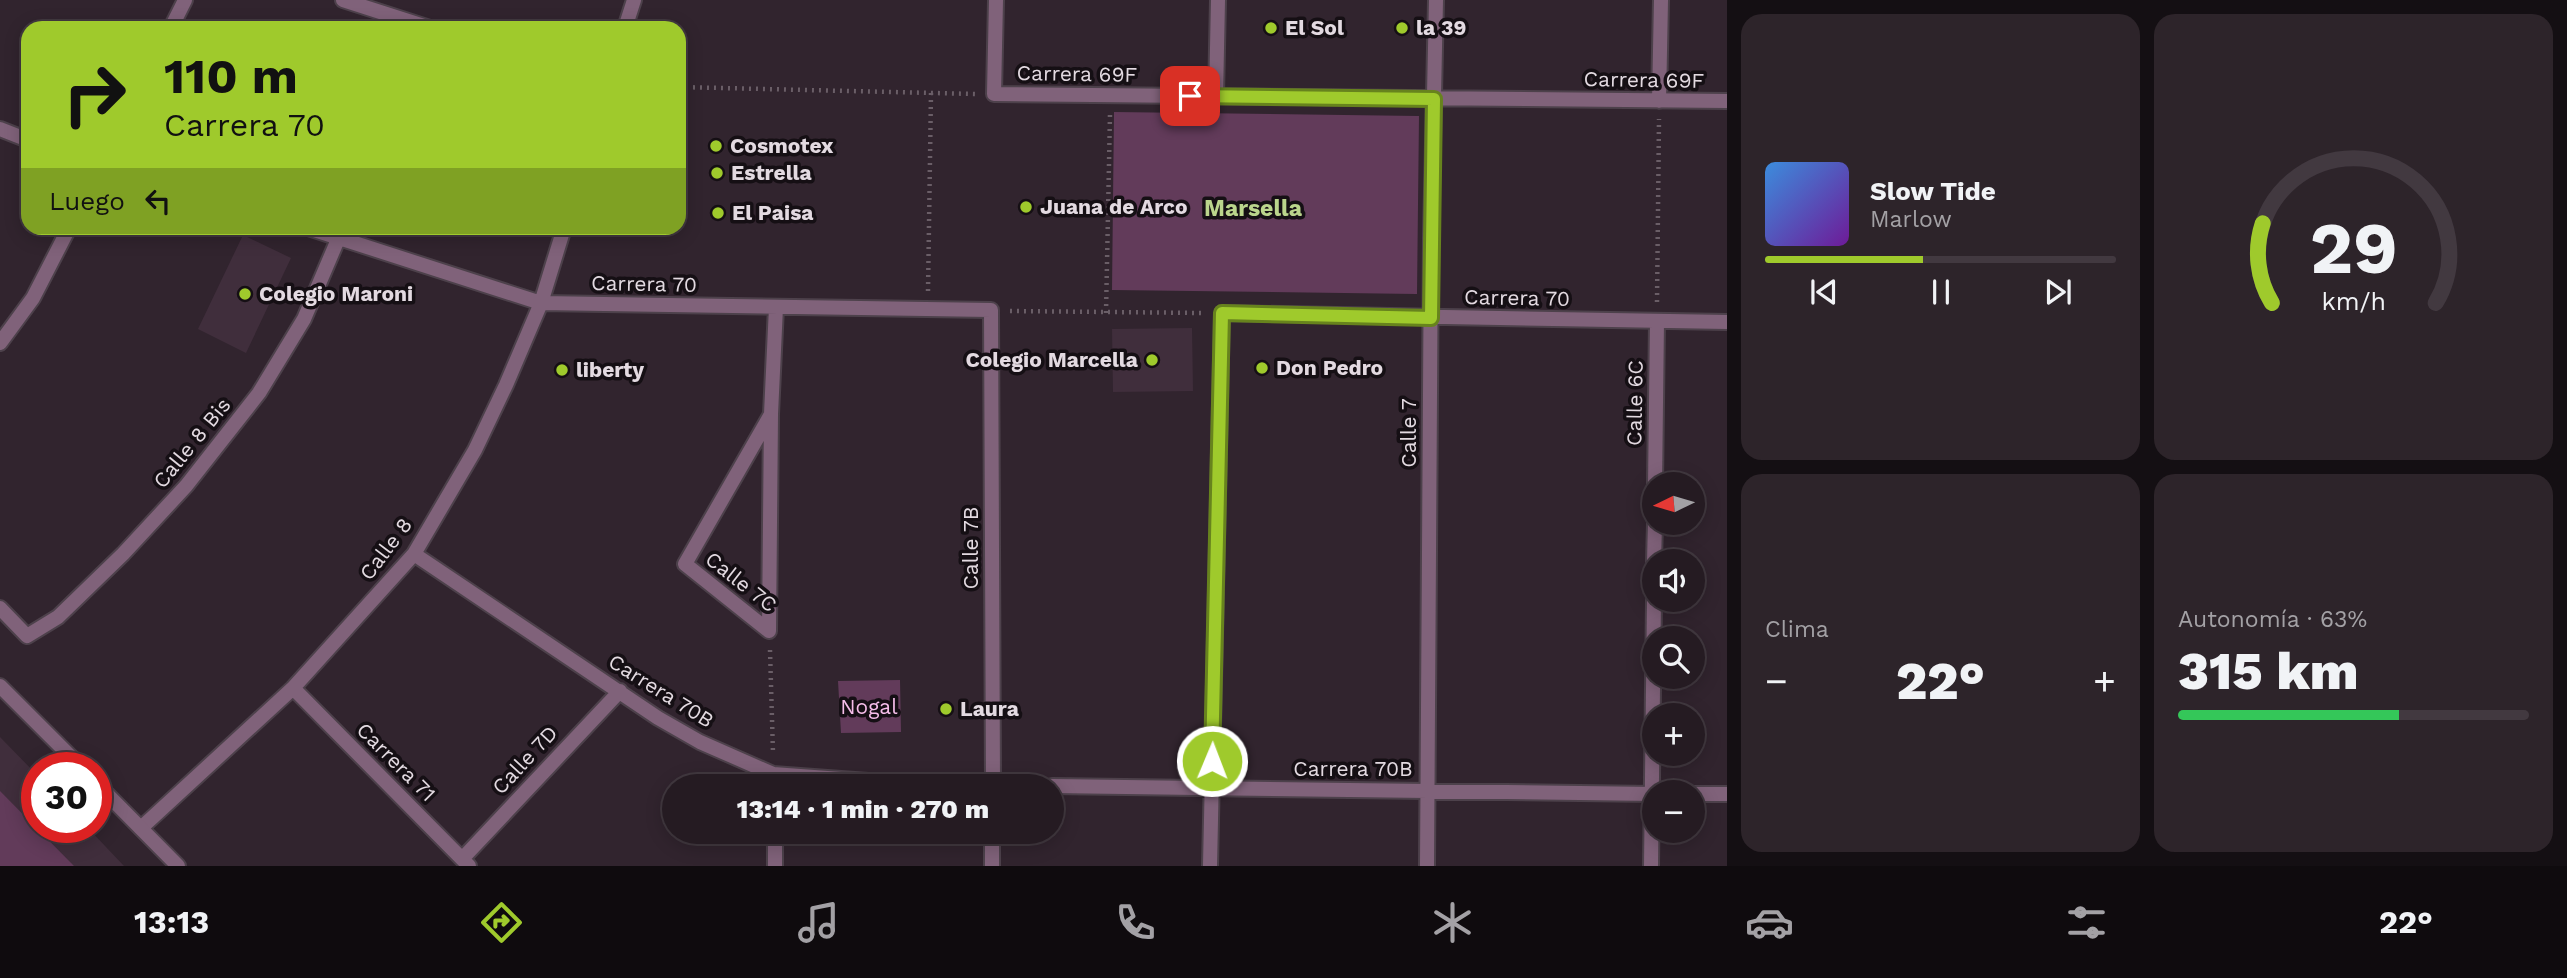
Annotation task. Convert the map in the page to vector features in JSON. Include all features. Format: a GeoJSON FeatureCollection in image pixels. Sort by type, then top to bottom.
{"type":"FeatureCollection","features":[{"type":"Feature","properties":{"kind":"street"},"geometry":{"type":"LineString","coordinates":[[174,21],[185,0]]}},
{"type":"Feature","properties":{"kind":"street"},"geometry":{"type":"LineString","coordinates":[[343,0],[408,21]]}},
{"type":"Feature","properties":{"kind":"street"},"geometry":{"type":"LineString","coordinates":[[627,21],[634,0]]}},
{"type":"Feature","properties":{"kind":"street"},"geometry":{"type":"LineString","coordinates":[[994,94],[996,0]]}},
{"type":"Feature","properties":{"kind":"street"},"geometry":{"type":"LineString","coordinates":[[1216,96],[1218,0]]}},
{"type":"Feature","properties":{"kind":"street","name":"Calle 7"},"geometry":{"type":"LineString","coordinates":[[1427,866],[1436,0]]}},
{"type":"Feature","properties":{"kind":"street"},"geometry":{"type":"LineString","coordinates":[[1659,101],[1661,0]]}},
{"type":"Feature","properties":{"kind":"street","name":"Carrera 69F"},"geometry":{"type":"LineString","coordinates":[[994,94],[1727,101]]}},
{"type":"Feature","properties":{"kind":"street"},"geometry":{"type":"LineString","coordinates":[[0,130],[21,138]]}},
{"type":"Feature","properties":{"kind":"street"},"geometry":{"type":"LineString","coordinates":[[0,343],[33,298],[65,235]]}},
{"type":"Feature","properties":{"kind":"street","name":"Carrera 70"},"geometry":{"type":"LineString","coordinates":[[335,235],[541,303],[991,310]]}},
{"type":"Feature","properties":{"kind":"street","name":"Calle 8"},"geometry":{"type":"LineString","coordinates":[[141,828],[293,688],[414,554],[475,450],[541,303],[562,235]]}},
{"type":"Feature","properties":{"kind":"street","name":"Calle 8 Bis"},"geometry":{"type":"LineString","coordinates":[[0,608],[27,636],[58,617],[123,554],[186,486],[259,393],[304,318],[339,236]]}},
{"type":"Feature","properties":{"kind":"street","name":"Calle 7C"},"geometry":{"type":"LineString","coordinates":[[769,631],[771,415],[776,307]]}},
{"type":"Feature","properties":{"kind":"street","name":"Calle 7B"},"geometry":{"type":"LineString","coordinates":[[991,310],[993,774]]}},
{"type":"Feature","properties":{"kind":"street"},"geometry":{"type":"LineString","coordinates":[[1210,866],[1222,313]]}},
{"type":"Feature","properties":{"kind":"street","name":"Carrera 70"},"geometry":{"type":"LineString","coordinates":[[1222,313],[1727,323]]}},
{"type":"Feature","properties":{"kind":"street","name":"Calle 6C"},"geometry":{"type":"LineString","coordinates":[[1655,472],[1657,321]]}},
{"type":"Feature","properties":{"kind":"street","name":"Calle 7C"},"geometry":{"type":"LineString","coordinates":[[769,631],[685,564],[771,415]]}},
{"type":"Feature","properties":{"kind":"street","name":"Carrera 70B"},"geometry":{"type":"LineString","coordinates":[[414,554],[658,718],[762,774]]}},
{"type":"Feature","properties":{"kind":"street"},"geometry":{"type":"LineString","coordinates":[[1653,780],[1654,612]]}},
{"type":"Feature","properties":{"kind":"street"},"geometry":{"type":"LineString","coordinates":[[0,686],[66,752]]}},
{"type":"Feature","properties":{"kind":"street","name":"Carrera 71"},"geometry":{"type":"LineString","coordinates":[[293,688],[466,862]]}},
{"type":"Feature","properties":{"kind":"street","name":"Calle 7D"},"geometry":{"type":"LineString","coordinates":[[466,862],[620,691]]}},
{"type":"Feature","properties":{"kind":"street","name":"Carrera 70B"},"geometry":{"type":"LineString","coordinates":[[1064,786],[1642,794]]}},
{"type":"Feature","properties":{"kind":"street"},"geometry":{"type":"LineString","coordinates":[[1705,794],[1727,794]]}},
{"type":"Feature","properties":{"kind":"street"},"geometry":{"type":"LineString","coordinates":[[112,799],[178,866]]}},
{"type":"Feature","properties":{"kind":"street"},"geometry":{"type":"LineString","coordinates":[[1651,866],[1652,843]]}},
{"type":"Feature","properties":{"kind":"street"},"geometry":{"type":"LineString","coordinates":[[775,844],[775,866]]}},
{"type":"Feature","properties":{"kind":"street"},"geometry":{"type":"LineString","coordinates":[[992,844],[992,866]]}},
{"type":"Feature","properties":{"kind":"path","name":"Carrera 69F"},"geometry":{"type":"LineString","coordinates":[[686,87],[994,94]]}},
{"type":"Feature","properties":{"kind":"path"},"geometry":{"type":"LineString","coordinates":[[928,309],[931,93]]}},
{"type":"Feature","properties":{"kind":"path"},"geometry":{"type":"LineString","coordinates":[[1106,313],[1111,96]]}},
{"type":"Feature","properties":{"kind":"path"},"geometry":{"type":"LineString","coordinates":[[1657,321],[1659,101]]}},
{"type":"Feature","properties":{"kind":"path"},"geometry":{"type":"LineString","coordinates":[[991,310],[1222,313]]}},
{"type":"Feature","properties":{"kind":"path"},"geometry":{"type":"LineString","coordinates":[[769,631],[774,774]]}},
{"type":"Feature","properties":{"kind":"shaded area","name":"Colegio Maroni"},"geometry":{"type":"Polygon","coordinates":[[[243,235],[291,258],[246,353],[198,329],[243,235]]]}},
{"type":"Feature","properties":{"kind":"shaded area","name":"Colegio Marcella"},"geometry":{"type":"Polygon","coordinates":[[[1192,328],[1193,391],[1113,392],[1112,329],[1192,328]]]}},
{"type":"Feature","properties":{"kind":"shaded area"},"geometry":{"type":"Polygon","coordinates":[[[0,737],[21,759],[21,843],[102,843],[124,866],[0,866],[0,737]]]}},
{"type":"Feature","properties":{"kind":"green space"},"geometry":{"type":"Polygon","coordinates":[[[1114,112],[1419,116],[1417,294],[1112,290],[1114,112]]]}},
{"type":"Feature","properties":{"kind":"green space","name":"Nogal"},"geometry":{"type":"Polygon","coordinates":[[[900,680],[901,732],[841,733],[838,681],[900,680]]]}},
{"type":"Feature","properties":{"kind":"green space"},"geometry":{"type":"Polygon","coordinates":[[[0,791],[21,812],[21,843],[51,843],[74,866],[0,866],[0,791]]]}},
{"type":"Feature","properties":{"kind":"place","name":"El Sol"},"geometry":{"type":"Point","coordinates":[1271,28]}},
{"type":"Feature","properties":{"kind":"place","name":"la 39"},"geometry":{"type":"Point","coordinates":[1402,28]}},
{"type":"Feature","properties":{"kind":"place","name":"Cosmotex"},"geometry":{"type":"Point","coordinates":[716,146]}},
{"type":"Feature","properties":{"kind":"place","name":"Estrella"},"geometry":{"type":"Point","coordinates":[717,173]}},
{"type":"Feature","properties":{"kind":"place","name":"Juana de Arco"},"geometry":{"type":"Point","coordinates":[1026,207]}},
{"type":"Feature","properties":{"kind":"place","name":"El Paisa"},"geometry":{"type":"Point","coordinates":[718,213]}},
{"type":"Feature","properties":{"kind":"place","name":"Colegio Maroni"},"geometry":{"type":"Point","coordinates":[245,294]}},
{"type":"Feature","properties":{"kind":"place","name":"Colegio Marcella"},"geometry":{"type":"Point","coordinates":[1152,360]}},
{"type":"Feature","properties":{"kind":"place","name":"Don Pedro"},"geometry":{"type":"Point","coordinates":[1262,368]}},
{"type":"Feature","properties":{"kind":"place","name":"liberty"},"geometry":{"type":"Point","coordinates":[562,370]}},
{"type":"Feature","properties":{"kind":"place","name":"Laura"},"geometry":{"type":"Point","coordinates":[946,709]}},
{"type":"Feature","properties":{"kind":"district","name":"Marsella"},"geometry":{"type":"Point","coordinates":[1253,208]}},
{"type":"Feature","properties":{"kind":"route"},"geometry":{"type":"LineString","coordinates":[[1190,96],[1434,99],[1431,318],[1222,313],[1212,761]]}}]}
